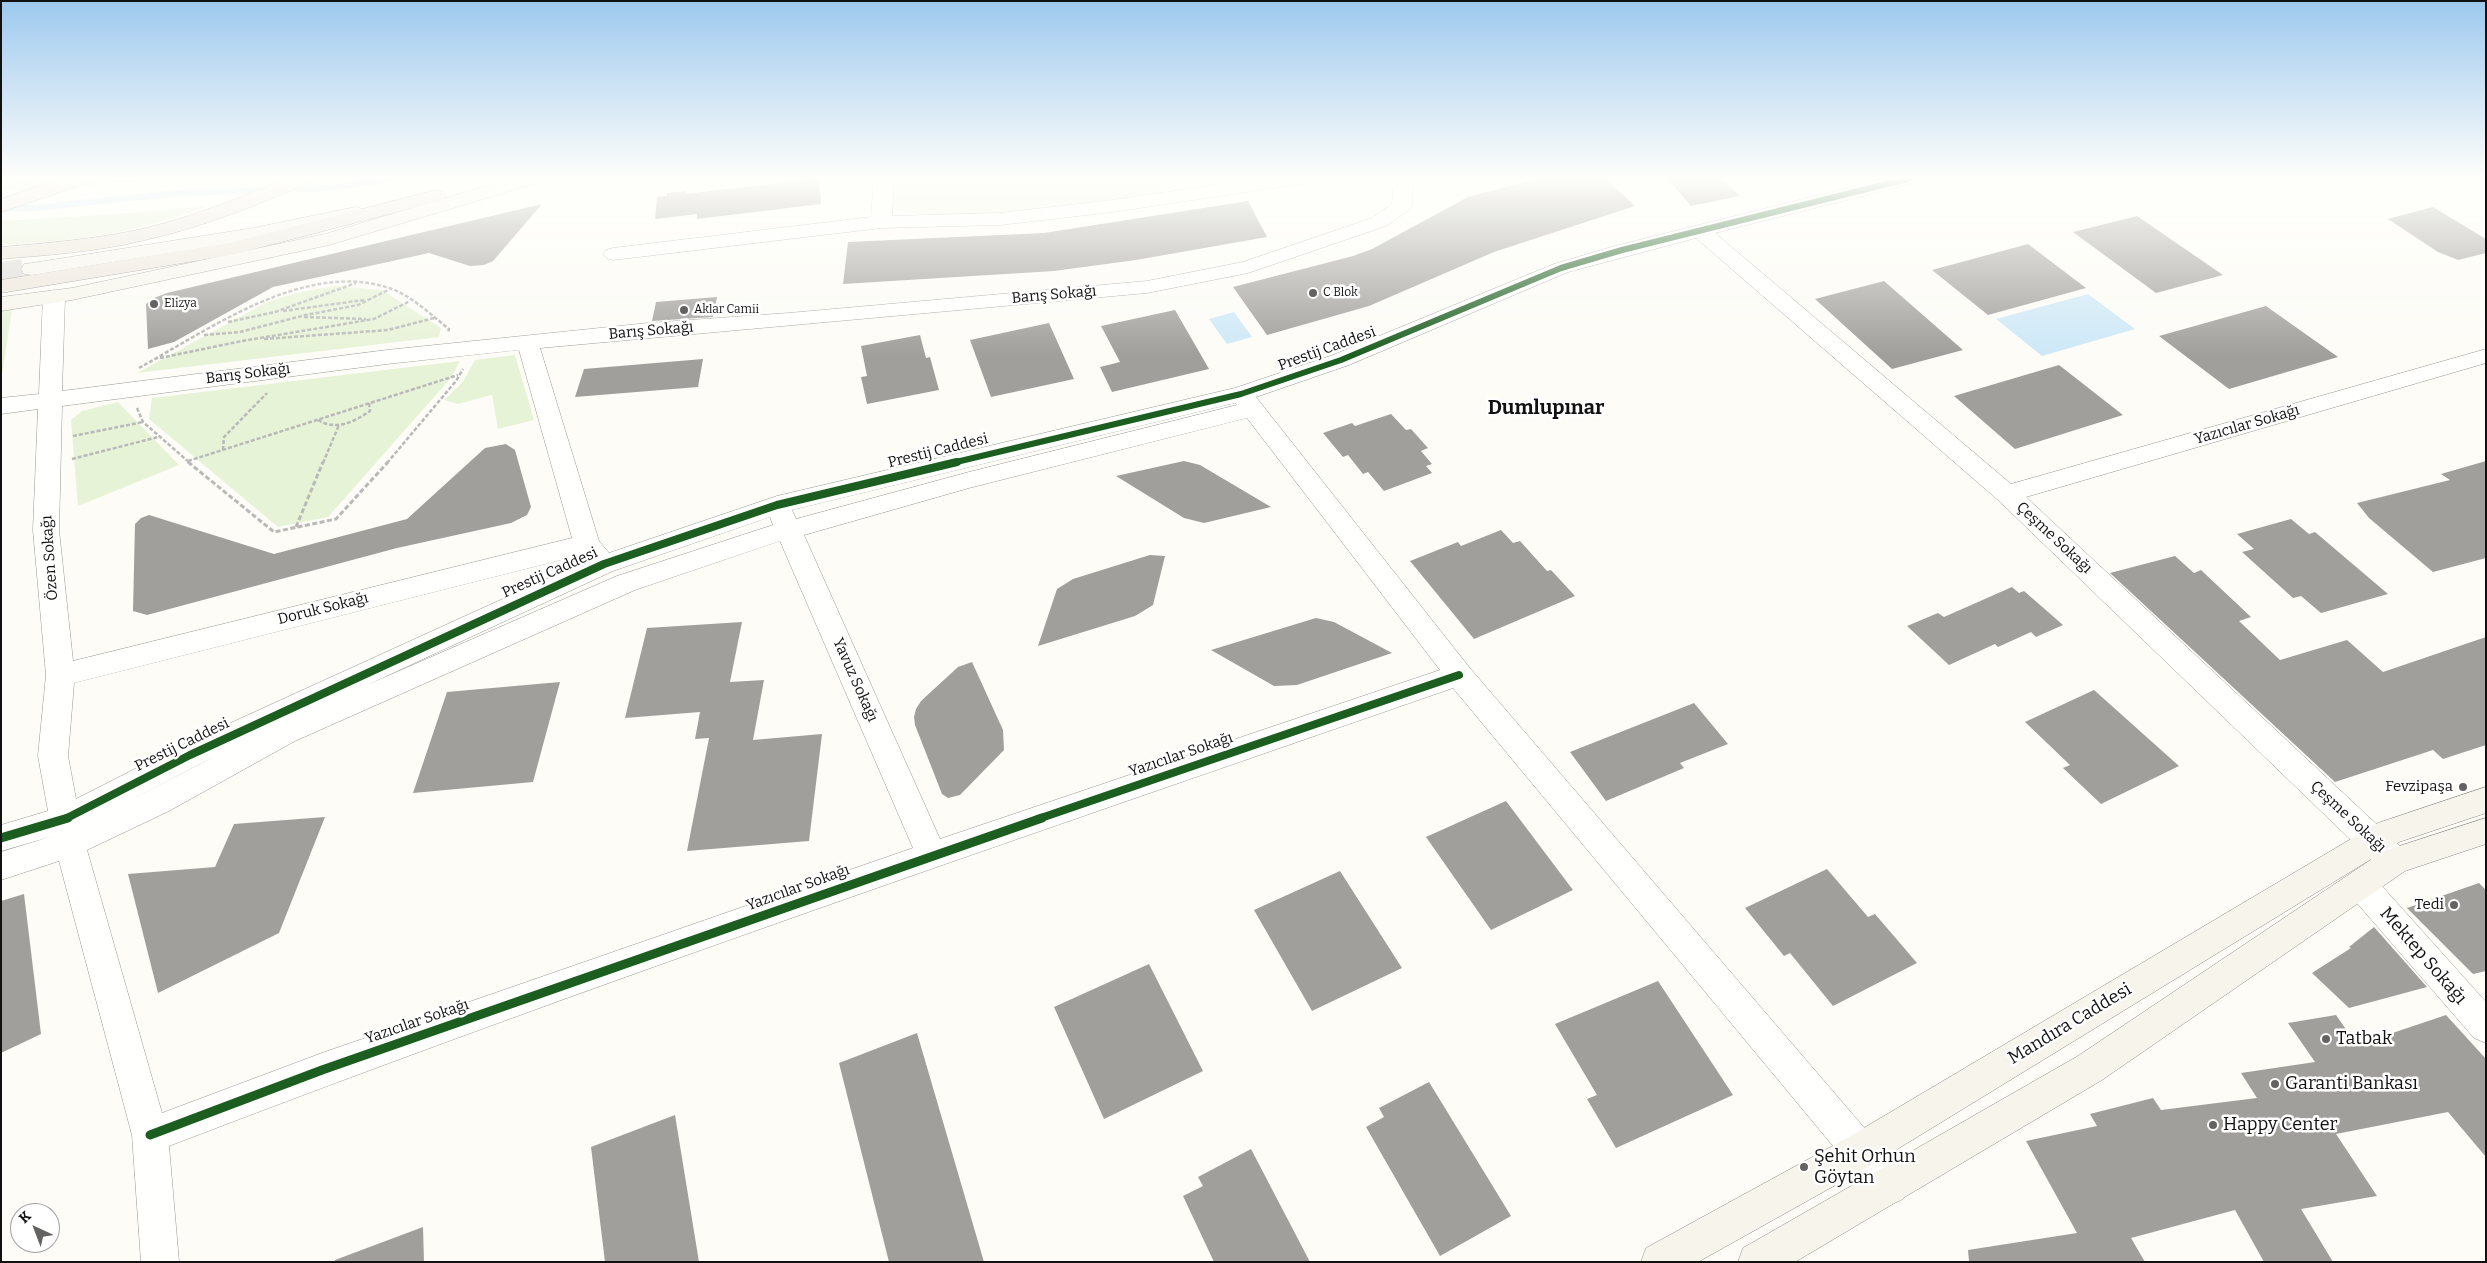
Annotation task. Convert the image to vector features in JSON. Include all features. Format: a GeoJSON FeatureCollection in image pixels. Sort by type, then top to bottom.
{"type":"FeatureCollection","features":[{"type":"Feature","properties":{"kind":"highway"},"geometry":{"type":"LineString","coordinates":[[1,253],[127,237]]}},
{"type":"Feature","properties":{"kind":"highway"},"geometry":{"type":"LineString","coordinates":[[1,287],[231,249],[278,237]]}},
{"type":"Feature","properties":{"kind":"main road"},"geometry":{"type":"LineString","coordinates":[[32,269],[234,237]]}},
{"type":"Feature","properties":{"kind":"main road"},"geometry":{"type":"LineString","coordinates":[[1,304],[54,297],[336,237]]}},
{"type":"Feature","properties":{"kind":"main road","name":"Mandıra Caddesi"},"geometry":{"type":"LineString","coordinates":[[1757,1262],[2090,1068],[2361,885],[2384,851],[2389,832],[2486,800]]}},
{"type":"Feature","properties":{"kind":"main road","name":"Mandıra Caddesi"},"geometry":{"type":"LineString","coordinates":[[1660,1262],[1860,1151],[2384,851],[2486,831]]}},
{"type":"Feature","properties":{"kind":"street"},"geometry":{"type":"LineString","coordinates":[[613,254],[756,237]]}},
{"type":"Feature","properties":{"kind":"street","name":"Barış Sokağı"},"geometry":{"type":"LineString","coordinates":[[1,406],[325,364],[648,330],[799,319],[1165,283],[1248,267],[1336,237]]}},
{"type":"Feature","properties":{"kind":"street","name":"Prestij Caddesi"},"geometry":{"type":"LineString","coordinates":[[1,866],[68,831],[190,755],[426,644],[595,554],[969,480],[1246,401],[1561,268],[1675,237]]}},
{"type":"Feature","properties":{"kind":"street","name":"Çeşme Sokağı"},"geometry":{"type":"LineString","coordinates":[[1708,237],[2007,494],[2384,851]]}},
{"type":"Feature","properties":{"kind":"street","name":"Özen Sokağı"},"geometry":{"type":"LineString","coordinates":[[54,297],[46,530],[60,675],[54,756],[68,831],[150,1135],[160,1262]]}},
{"type":"Feature","properties":{"kind":"street"},"geometry":{"type":"LineString","coordinates":[[528,344],[595,554]]}},
{"type":"Feature","properties":{"kind":"street","name":"Yazıcılar Sokağı"},"geometry":{"type":"LineString","coordinates":[[2007,494],[2486,356]]}},
{"type":"Feature","properties":{"kind":"street"},"geometry":{"type":"LineString","coordinates":[[1246,401],[1459,675],[1890,1186]]}},
{"type":"Feature","properties":{"kind":"street","name":"Prestij Caddesi"},"geometry":{"type":"LineString","coordinates":[[1,838],[68,831],[158,802],[285,733],[484,644],[783,517]]}},
{"type":"Feature","properties":{"kind":"street","name":"Yavuz Sokağı"},"geometry":{"type":"LineString","coordinates":[[783,517],[932,855]]}},
{"type":"Feature","properties":{"kind":"street","name":"Doruk Sokağı"},"geometry":{"type":"LineString","coordinates":[[60,675],[595,554]]}},
{"type":"Feature","properties":{"kind":"street","name":"Yazıcılar Sokağı"},"geometry":{"type":"LineString","coordinates":[[150,1135],[322,1070],[932,855],[1459,675]]}},
{"type":"Feature","properties":{"kind":"street","name":"Mektep Sokağı"},"geometry":{"type":"LineString","coordinates":[[2361,885],[2486,1027]]}},
{"type":"Feature","properties":{"kind":"path"},"geometry":{"type":"LineString","coordinates":[[242,341],[388,330],[434,318],[410,301],[391,288],[341,281],[272,296],[155,359],[242,341],[374,319],[410,301]]}},
{"type":"Feature","properties":{"kind":"path"},"geometry":{"type":"LineString","coordinates":[[275,312],[357,282]]}},
{"type":"Feature","properties":{"kind":"path"},"geometry":{"type":"LineString","coordinates":[[200,335],[240,332],[358,305],[391,288]]}},
{"type":"Feature","properties":{"kind":"path"},"geometry":{"type":"LineString","coordinates":[[222,323],[275,312],[367,300]]}},
{"type":"Feature","properties":{"kind":"path"},"geometry":{"type":"LineString","coordinates":[[299,317],[374,319]]}},
{"type":"Feature","properties":{"kind":"path"},"geometry":{"type":"LineString","coordinates":[[187,461],[459,375]]}},
{"type":"Feature","properties":{"kind":"path"},"geometry":{"type":"LineString","coordinates":[[50,440],[143,422],[158,437],[274,532],[336,519],[402,446],[456,381]]}},
{"type":"Feature","properties":{"kind":"path"},"geometry":{"type":"LineString","coordinates":[[223,450],[224,437],[271,388]]}},
{"type":"Feature","properties":{"kind":"path"},"geometry":{"type":"LineString","coordinates":[[318,420],[323,425],[339,425],[360,419],[370,411],[369,404]]}},
{"type":"Feature","properties":{"kind":"path"},"geometry":{"type":"LineString","coordinates":[[296,527],[339,425]]}},
{"type":"Feature","properties":{"kind":"path"},"geometry":{"type":"LineString","coordinates":[[48,465],[158,437]]}},
{"type":"Feature","properties":{"kind":"green space"},"geometry":{"type":"Polygon","coordinates":[[[1,237],[87,237],[28,244],[1,245],[1,237]]]}},
{"type":"Feature","properties":{"kind":"green space"},"geometry":{"type":"Polygon","coordinates":[[[334,286],[382,290],[441,328],[439,337],[137,373],[265,303],[296,293],[334,286]]]}},
{"type":"Feature","properties":{"kind":"green space"},"geometry":{"type":"Polygon","coordinates":[[[12,309],[1,382],[1,310],[12,309]]]}},
{"type":"Feature","properties":{"kind":"green space"},"geometry":{"type":"Polygon","coordinates":[[[515,355],[534,420],[498,429],[492,395],[458,404],[444,400],[462,383],[475,360],[515,355]]]}},
{"type":"Feature","properties":{"kind":"green space"},"geometry":{"type":"Polygon","coordinates":[[[460,361],[451,378],[328,517],[278,527],[149,419],[152,398],[460,361]]]}},
{"type":"Feature","properties":{"kind":"green space"},"geometry":{"type":"Polygon","coordinates":[[[118,402],[179,465],[78,506],[71,420],[82,411],[118,402]]]}},
{"type":"Feature","properties":{"kind":"water"},"geometry":{"type":"Polygon","coordinates":[[[2088,294],[2135,329],[2042,356],[1996,319],[2088,294]]]}},
{"type":"Feature","properties":{"kind":"water"},"geometry":{"type":"Polygon","coordinates":[[[1234,312],[1252,337],[1227,344],[1209,319],[1234,312]]]}},
{"type":"Feature","properties":{"kind":"building"},"geometry":{"type":"Polygon","coordinates":[[[403,237],[514,237],[493,261],[484,265],[470,266],[429,253],[273,287],[174,342],[148,349],[146,304],[154,298],[167,293],[403,237]]]}},
{"type":"Feature","properties":{"kind":"building"},"geometry":{"type":"Polygon","coordinates":[[[958,237],[1267,237],[1136,260],[1054,271],[843,284],[848,242],[958,237]]]}},
{"type":"Feature","properties":{"kind":"building"},"geometry":{"type":"Polygon","coordinates":[[[1394,237],[1540,237],[1494,252],[1369,306],[1267,335],[1233,287],[1353,256],[1372,249],[1394,237]]]}},
{"type":"Feature","properties":{"kind":"building"},"geometry":{"type":"Polygon","coordinates":[[[2080,237],[2168,237],[2223,275],[2156,293],[2080,237]]]}},
{"type":"Feature","properties":{"kind":"building"},"geometry":{"type":"Polygon","coordinates":[[[2415,237],[2483,237],[2486,239],[2486,253],[2458,260],[2438,252],[2415,237]]]}},
{"type":"Feature","properties":{"kind":"building"},"geometry":{"type":"Polygon","coordinates":[[[2028,244],[2086,288],[1988,315],[1932,270],[2028,244]]]}},
{"type":"Feature","properties":{"kind":"building"},"geometry":{"type":"Polygon","coordinates":[[[1884,281],[1963,350],[1892,369],[1815,299],[1884,281]]]}},
{"type":"Feature","properties":{"kind":"building","name":"Aklar Camii"},"geometry":{"type":"Polygon","coordinates":[[[717,297],[713,317],[652,321],[656,302],[717,297]]]}},
{"type":"Feature","properties":{"kind":"building"},"geometry":{"type":"Polygon","coordinates":[[[2266,306],[2338,357],[2229,389],[2159,336],[2266,306]]]}},
{"type":"Feature","properties":{"kind":"building"},"geometry":{"type":"Polygon","coordinates":[[[1175,310],[1209,369],[1112,392],[1100,367],[1120,362],[1101,326],[1175,310]]]}},
{"type":"Feature","properties":{"kind":"building"},"geometry":{"type":"Polygon","coordinates":[[[1049,323],[1074,379],[991,397],[970,340],[1049,323]]]}},
{"type":"Feature","properties":{"kind":"building"},"geometry":{"type":"Polygon","coordinates":[[[920,335],[926,358],[930,357],[939,390],[867,404],[861,377],[867,376],[861,346],[920,335]]]}},
{"type":"Feature","properties":{"kind":"building"},"geometry":{"type":"Polygon","coordinates":[[[703,359],[698,387],[575,397],[584,369],[703,359]]]}},
{"type":"Feature","properties":{"kind":"building"},"geometry":{"type":"Polygon","coordinates":[[[2059,365],[2123,415],[2015,449],[1954,396],[2059,365]]]}},
{"type":"Feature","properties":{"kind":"building"},"geometry":{"type":"Polygon","coordinates":[[[1391,414],[1406,430],[1411,429],[1428,448],[1421,451],[1432,464],[1426,466],[1432,473],[1384,491],[1368,472],[1363,474],[1348,455],[1343,457],[1323,433],[1352,423],[1355,426],[1391,414]]]}},
{"type":"Feature","properties":{"kind":"building"},"geometry":{"type":"Polygon","coordinates":[[[506,444],[515,450],[531,507],[527,515],[511,523],[397,548],[147,615],[133,611],[135,524],[141,518],[149,515],[274,554],[407,519],[485,448],[506,444]]]}},
{"type":"Feature","properties":{"kind":"building"},"geometry":{"type":"Polygon","coordinates":[[[1184,461],[1200,465],[1271,507],[1204,523],[1184,518],[1116,476],[1184,461]]]}},
{"type":"Feature","properties":{"kind":"building"},"geometry":{"type":"Polygon","coordinates":[[[2486,461],[2486,558],[2433,572],[2369,518],[2357,503],[2450,480],[2441,474],[2486,461]]]}},
{"type":"Feature","properties":{"kind":"building"},"geometry":{"type":"Polygon","coordinates":[[[2291,519],[2309,534],[2315,532],[2388,594],[2321,613],[2301,596],[2293,598],[2242,552],[2254,549],[2237,534],[2291,519]]]}},
{"type":"Feature","properties":{"kind":"building"},"geometry":{"type":"Polygon","coordinates":[[[1501,530],[1513,543],[1520,541],[1547,571],[1551,570],[1575,596],[1474,639],[1410,561],[1458,542],[1461,546],[1501,530]]]}},
{"type":"Feature","properties":{"kind":"building"},"geometry":{"type":"Polygon","coordinates":[[[1150,555],[1165,556],[1153,605],[1135,616],[1038,646],[1057,589],[1073,579],[1150,555]]]}},
{"type":"Feature","properties":{"kind":"building"},"geometry":{"type":"Polygon","coordinates":[[[2175,556],[2194,573],[2201,570],[2251,617],[2239,621],[2280,660],[2347,640],[2383,672],[2486,637],[2486,745],[2443,759],[2433,750],[2335,782],[2110,573],[2175,556]]]}},
{"type":"Feature","properties":{"kind":"building"},"geometry":{"type":"Polygon","coordinates":[[[2012,587],[2019,593],[2024,591],[2063,625],[2036,637],[2031,632],[1998,647],[1995,644],[1949,665],[1907,626],[1938,613],[1944,617],[2012,587]]]}},
{"type":"Feature","properties":{"kind":"building"},"geometry":{"type":"Polygon","coordinates":[[[1316,618],[1334,622],[1392,653],[1297,685],[1274,686],[1211,650],[1316,618]]]}},
{"type":"Feature","properties":{"kind":"building"},"geometry":{"type":"Polygon","coordinates":[[[742,622],[730,682],[764,680],[753,740],[822,734],[809,841],[687,851],[709,738],[695,739],[700,712],[625,718],[647,628],[742,622]]]}},
{"type":"Feature","properties":{"kind":"building"},"geometry":{"type":"Polygon","coordinates":[[[972,662],[1003,730],[1004,750],[960,795],[948,798],[942,794],[915,725],[914,717],[921,701],[958,667],[972,662]]]}},
{"type":"Feature","properties":{"kind":"building"},"geometry":{"type":"Polygon","coordinates":[[[560,682],[533,782],[413,793],[447,692],[560,682]]]}},
{"type":"Feature","properties":{"kind":"building"},"geometry":{"type":"Polygon","coordinates":[[[2094,690],[2179,766],[2101,804],[2063,768],[2070,765],[2025,722],[2094,690]]]}},
{"type":"Feature","properties":{"kind":"building"},"geometry":{"type":"Polygon","coordinates":[[[1694,703],[1728,744],[1680,763],[1684,768],[1606,801],[1570,752],[1694,703]]]}},
{"type":"Feature","properties":{"kind":"building"},"geometry":{"type":"Polygon","coordinates":[[[1506,801],[1573,890],[1491,930],[1426,837],[1506,801]]]}},
{"type":"Feature","properties":{"kind":"building"},"geometry":{"type":"Polygon","coordinates":[[[325,817],[279,933],[158,993],[128,874],[215,867],[234,824],[325,817]]]}},
{"type":"Feature","properties":{"kind":"building"},"geometry":{"type":"Polygon","coordinates":[[[1827,869],[1868,917],[1875,914],[1917,963],[1833,1006],[1790,953],[1784,956],[1745,908],[1827,869]]]}},
{"type":"Feature","properties":{"kind":"building"},"geometry":{"type":"Polygon","coordinates":[[[1340,871],[1402,968],[1312,1011],[1254,910],[1340,871]]]}},
{"type":"Feature","properties":{"kind":"building"},"geometry":{"type":"Polygon","coordinates":[[[2479,883],[2486,890],[2486,971],[2473,974],[2407,908],[2479,883]]]}},
{"type":"Feature","properties":{"kind":"building"},"geometry":{"type":"Polygon","coordinates":[[[24,894],[41,1034],[1,1053],[1,901],[24,894]]]}},
{"type":"Feature","properties":{"kind":"building"},"geometry":{"type":"Polygon","coordinates":[[[2374,927],[2427,987],[2349,1008],[2312,973],[2351,948],[2349,947],[2374,927]]]}},
{"type":"Feature","properties":{"kind":"building"},"geometry":{"type":"Polygon","coordinates":[[[1149,964],[1203,1071],[1104,1119],[1054,1007],[1149,964]]]}},
{"type":"Feature","properties":{"kind":"building"},"geometry":{"type":"Polygon","coordinates":[[[1658,981],[1733,1095],[1616,1148],[1587,1099],[1597,1095],[1555,1024],[1658,981]]]}},
{"type":"Feature","properties":{"kind":"building"},"geometry":{"type":"Polygon","coordinates":[[[2336,1015],[2357,1045],[2446,1015],[2486,1059],[2486,1157],[2448,1112],[2336,1134],[2377,1196],[2301,1209],[2333,1262],[2264,1262],[2235,1210],[2131,1238],[2145,1262],[1969,1262],[1968,1250],[2077,1233],[2026,1141],[2097,1126],[2090,1114],[2153,1098],[2161,1110],[2257,1098],[2241,1073],[2315,1062],[2288,1023],[2336,1015]]]}},
{"type":"Feature","properties":{"kind":"building"},"geometry":{"type":"Polygon","coordinates":[[[917,1033],[984,1262],[889,1262],[839,1063],[917,1033]]]}},
{"type":"Feature","properties":{"kind":"building"},"geometry":{"type":"Polygon","coordinates":[[[1429,1082],[1511,1216],[1440,1256],[1366,1127],[1384,1117],[1379,1108],[1429,1082]]]}},
{"type":"Feature","properties":{"kind":"building"},"geometry":{"type":"Polygon","coordinates":[[[675,1115],[699,1262],[605,1262],[591,1147],[675,1115]]]}},
{"type":"Feature","properties":{"kind":"building"},"geometry":{"type":"Polygon","coordinates":[[[1251,1149],[1310,1262],[1214,1262],[1183,1196],[1203,1186],[1198,1177],[1251,1149]]]}},
{"type":"Feature","properties":{"kind":"building"},"geometry":{"type":"Polygon","coordinates":[[[423,1227],[424,1262],[335,1262],[335,1260],[423,1227]]]}},
{"type":"Feature","properties":{"kind":"tunnel"},"geometry":{"type":"LineString","coordinates":[[1,273],[32,269]]}},
{"type":"Feature","properties":{"kind":"cycle path"},"geometry":{"type":"LineString","coordinates":[[1,838],[65,819],[190,755],[427,644],[604,564],[777,505],[1241,394],[1341,360],[1561,268],[1674,237]]}},
{"type":"Feature","properties":{"kind":"cycle path"},"geometry":{"type":"LineString","coordinates":[[150,1135],[322,1070],[932,855],[1459,675]]}},
{"type":"Feature","properties":{"kind":"place","name":"C Blok"},"geometry":{"type":"Point","coordinates":[1313,293]}},
{"type":"Feature","properties":{"kind":"place","name":"Elizya"},"geometry":{"type":"Point","coordinates":[154,304]}},
{"type":"Feature","properties":{"kind":"place","name":"Aklar Camii"},"geometry":{"type":"Point","coordinates":[684,310]}},
{"type":"Feature","properties":{"kind":"place","name":"Fevzipaşa"},"geometry":{"type":"Point","coordinates":[2463,787]}},
{"type":"Feature","properties":{"kind":"place","name":"Tedi"},"geometry":{"type":"Point","coordinates":[2454,905]}},
{"type":"Feature","properties":{"kind":"place","name":"Tatbak"},"geometry":{"type":"Point","coordinates":[2326,1039]}},
{"type":"Feature","properties":{"kind":"place","name":"Garanti Bankası"},"geometry":{"type":"Point","coordinates":[2275,1084]}},
{"type":"Feature","properties":{"kind":"place","name":"Happy Center"},"geometry":{"type":"Point","coordinates":[2213,1125]}},
{"type":"Feature","properties":{"kind":"place","name":"Şehit Orhun Göytan"},"geometry":{"type":"Point","coordinates":[1804,1167]}},
{"type":"Feature","properties":{"kind":"district","name":"Dumlupınar"},"geometry":{"type":"Point","coordinates":[1546,408]}}]}
